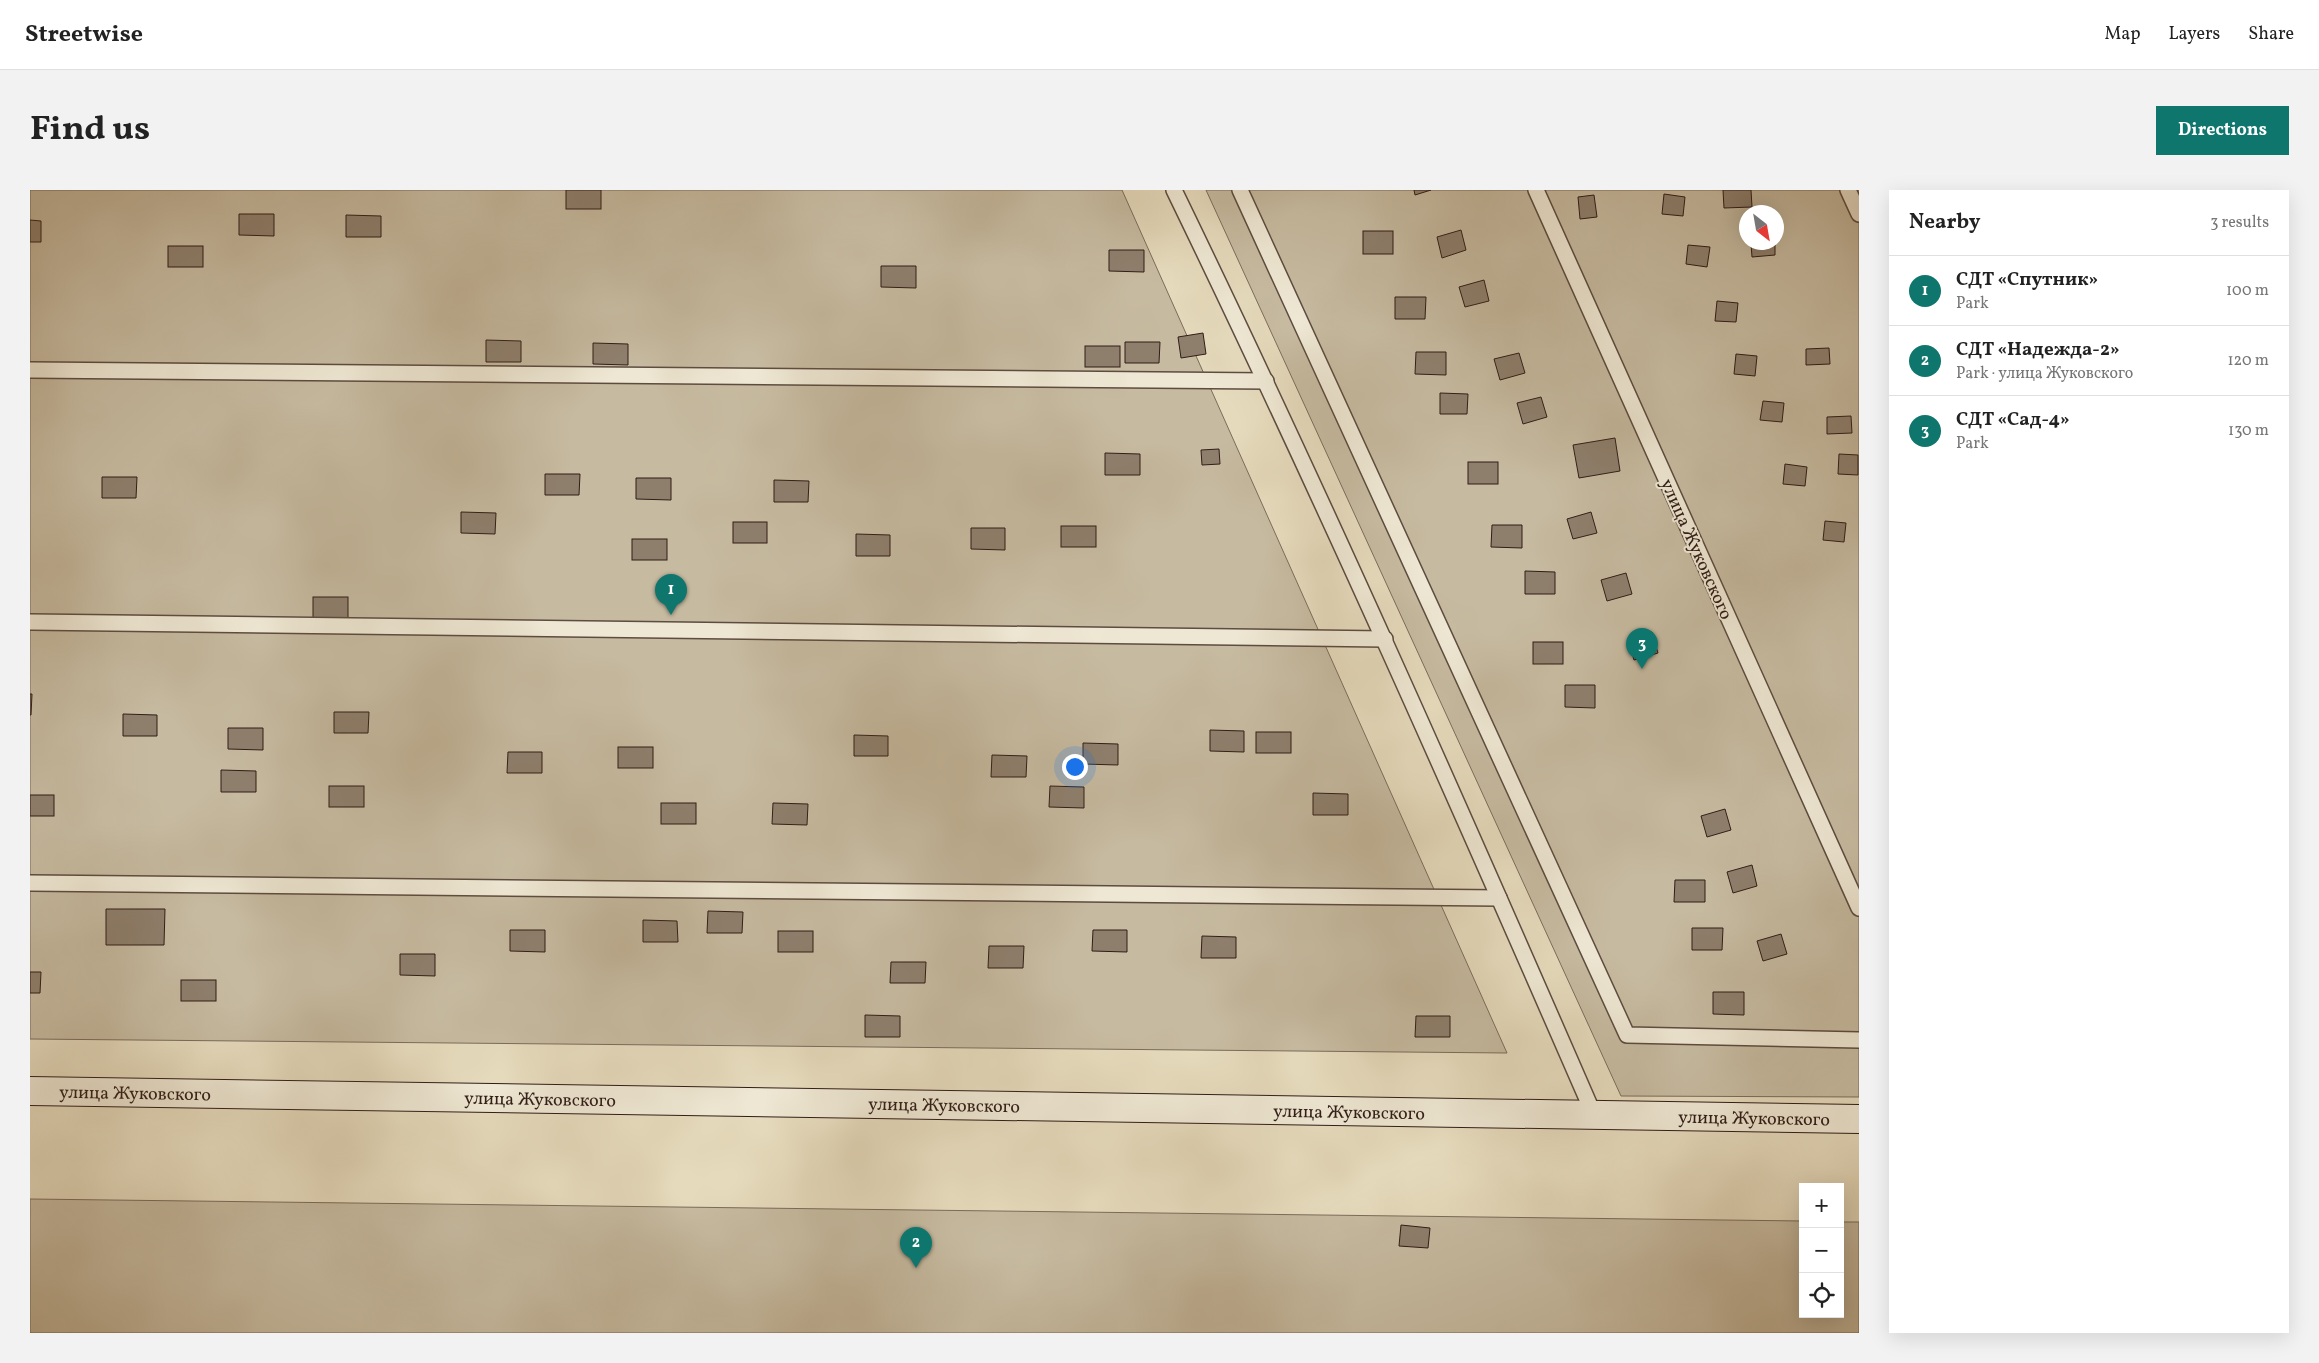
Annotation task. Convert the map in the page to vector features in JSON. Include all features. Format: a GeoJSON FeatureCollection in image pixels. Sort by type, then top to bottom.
{"type":"FeatureCollection","features":[{"type":"Feature","properties":{"kind":"main road","name":"улица Жуковского"},"geometry":{"type":"LineString","coordinates":[[30,1091],[1859,1119]]}},
{"type":"Feature","properties":{"kind":"lane"},"geometry":{"type":"LineString","coordinates":[[1174,190],[1266,380],[1385,639],[1594,1115]]}},
{"type":"Feature","properties":{"kind":"lane"},"geometry":{"type":"LineString","coordinates":[[1240,190],[1627,1036],[1859,1040]]}},
{"type":"Feature","properties":{"kind":"lane","name":"улица Жуковского"},"geometry":{"type":"LineString","coordinates":[[1536,190],[1859,908]]}},
{"type":"Feature","properties":{"kind":"lane"},"geometry":{"type":"LineString","coordinates":[[1848,190],[1859,214]]}},
{"type":"Feature","properties":{"kind":"lane"},"geometry":{"type":"LineString","coordinates":[[30,370],[1266,380]]}},
{"type":"Feature","properties":{"kind":"lane"},"geometry":{"type":"LineString","coordinates":[[30,622],[1385,639]]}},
{"type":"Feature","properties":{"kind":"lane"},"geometry":{"type":"LineString","coordinates":[[30,883],[1499,898]]}},
{"type":"Feature","properties":{"kind":"shaded area"},"geometry":{"type":"Polygon","coordinates":[[[30,190],[1122,190],[1507,1053],[30,1039],[30,190]]]}},
{"type":"Feature","properties":{"kind":"shaded area"},"geometry":{"type":"Polygon","coordinates":[[[1206,190],[1859,190],[1859,1097],[1621,1096],[1206,190]]]}},
{"type":"Feature","properties":{"kind":"shaded area"},"geometry":{"type":"Polygon","coordinates":[[[30,1199],[1799,1221],[1799,1318],[1844,1318],[1844,1222],[1859,1222],[1859,1333],[30,1333],[30,1199]]]}},
{"type":"Feature","properties":{"kind":"building"},"geometry":{"type":"Polygon","coordinates":[[[566,190],[601,190],[601,209],[566,209],[566,190]]]}},
{"type":"Feature","properties":{"kind":"building"},"geometry":{"type":"Polygon","coordinates":[[[1414,190],[1431,190],[1415,195],[1414,190]]]}},
{"type":"Feature","properties":{"kind":"building"},"geometry":{"type":"Polygon","coordinates":[[[1723,190],[1751,190],[1752,205],[1724,208],[1723,190]]]}},
{"type":"Feature","properties":{"kind":"building"},"geometry":{"type":"Polygon","coordinates":[[[1664,194],[1685,197],[1683,216],[1662,214],[1664,194]]]}},
{"type":"Feature","properties":{"kind":"building"},"geometry":{"type":"Polygon","coordinates":[[[1594,195],[1597,217],[1580,219],[1578,197],[1594,195]]]}},
{"type":"Feature","properties":{"kind":"building"},"geometry":{"type":"Polygon","coordinates":[[[239,214],[274,214],[274,236],[239,235],[239,214]]]}},
{"type":"Feature","properties":{"kind":"building"},"geometry":{"type":"Polygon","coordinates":[[[346,215],[381,216],[381,237],[346,237],[346,215]]]}},
{"type":"Feature","properties":{"kind":"building"},"geometry":{"type":"Polygon","coordinates":[[[30,220],[41,221],[41,242],[30,242],[30,220]]]}},
{"type":"Feature","properties":{"kind":"building"},"geometry":{"type":"Polygon","coordinates":[[[1461,230],[1466,250],[1442,258],[1437,237],[1461,230]]]}},
{"type":"Feature","properties":{"kind":"building"},"geometry":{"type":"Polygon","coordinates":[[[1363,231],[1393,231],[1393,254],[1363,254],[1363,231]]]}},
{"type":"Feature","properties":{"kind":"building"},"geometry":{"type":"Polygon","coordinates":[[[1688,245],[1710,247],[1707,267],[1686,264],[1688,245]]]}},
{"type":"Feature","properties":{"kind":"building"},"geometry":{"type":"Polygon","coordinates":[[[168,246],[203,246],[203,267],[168,267],[168,246]]]}},
{"type":"Feature","properties":{"kind":"building"},"geometry":{"type":"Polygon","coordinates":[[[1109,250],[1144,250],[1144,272],[1109,271],[1109,250]]]}},
{"type":"Feature","properties":{"kind":"building"},"geometry":{"type":"Polygon","coordinates":[[[1751,250],[1775,250],[1775,255],[1752,257],[1751,250]]]}},
{"type":"Feature","properties":{"kind":"building"},"geometry":{"type":"Polygon","coordinates":[[[881,266],[916,266],[916,288],[881,287],[881,266]]]}},
{"type":"Feature","properties":{"kind":"building"},"geometry":{"type":"Polygon","coordinates":[[[1484,280],[1489,301],[1465,307],[1459,287],[1484,280]]]}},
{"type":"Feature","properties":{"kind":"building"},"geometry":{"type":"Polygon","coordinates":[[[1395,297],[1426,297],[1425,319],[1395,319],[1395,297]]]}},
{"type":"Feature","properties":{"kind":"building"},"geometry":{"type":"Polygon","coordinates":[[[1717,301],[1738,303],[1736,322],[1715,321],[1717,301]]]}},
{"type":"Feature","properties":{"kind":"building"},"geometry":{"type":"Polygon","coordinates":[[[1203,333],[1206,354],[1181,358],[1178,337],[1203,333]]]}},
{"type":"Feature","properties":{"kind":"building"},"geometry":{"type":"Polygon","coordinates":[[[486,340],[521,341],[521,362],[486,362],[486,340]]]}},
{"type":"Feature","properties":{"kind":"building"},"geometry":{"type":"Polygon","coordinates":[[[1125,342],[1160,342],[1159,363],[1125,363],[1125,342]]]}},
{"type":"Feature","properties":{"kind":"building"},"geometry":{"type":"Polygon","coordinates":[[[593,343],[628,344],[628,365],[593,364],[593,343]]]}},
{"type":"Feature","properties":{"kind":"building"},"geometry":{"type":"Polygon","coordinates":[[[1085,346],[1120,346],[1120,367],[1085,367],[1085,346]]]}},
{"type":"Feature","properties":{"kind":"building"},"geometry":{"type":"Polygon","coordinates":[[[1829,348],[1830,364],[1806,365],[1806,349],[1829,348]]]}},
{"type":"Feature","properties":{"kind":"building"},"geometry":{"type":"Polygon","coordinates":[[[1416,352],[1446,352],[1446,375],[1415,374],[1416,352]]]}},
{"type":"Feature","properties":{"kind":"building"},"geometry":{"type":"Polygon","coordinates":[[[1519,353],[1525,373],[1500,380],[1494,359],[1519,353]]]}},
{"type":"Feature","properties":{"kind":"building"},"geometry":{"type":"Polygon","coordinates":[[[1736,354],[1757,356],[1755,376],[1734,374],[1736,354]]]}},
{"type":"Feature","properties":{"kind":"building"},"geometry":{"type":"Polygon","coordinates":[[[1440,393],[1468,394],[1467,414],[1440,414],[1440,393]]]}},
{"type":"Feature","properties":{"kind":"building"},"geometry":{"type":"Polygon","coordinates":[[[1541,397],[1547,417],[1523,424],[1517,403],[1541,397]]]}},
{"type":"Feature","properties":{"kind":"building"},"geometry":{"type":"Polygon","coordinates":[[[1763,401],[1784,403],[1782,422],[1760,420],[1763,401]]]}},
{"type":"Feature","properties":{"kind":"building"},"geometry":{"type":"Polygon","coordinates":[[[1851,416],[1852,433],[1827,434],[1827,417],[1851,416]]]}},
{"type":"Feature","properties":{"kind":"building"},"geometry":{"type":"Polygon","coordinates":[[[1615,438],[1620,471],[1579,478],[1573,445],[1615,438]]]}},
{"type":"Feature","properties":{"kind":"building"},"geometry":{"type":"Polygon","coordinates":[[[1219,449],[1220,464],[1202,465],[1201,450],[1219,449]]]}},
{"type":"Feature","properties":{"kind":"building"},"geometry":{"type":"Polygon","coordinates":[[[1105,453],[1140,454],[1140,475],[1105,475],[1105,453]]]}},
{"type":"Feature","properties":{"kind":"building"},"geometry":{"type":"Polygon","coordinates":[[[1839,454],[1858,455],[1858,475],[1838,474],[1839,454]]]}},
{"type":"Feature","properties":{"kind":"building"},"geometry":{"type":"Polygon","coordinates":[[[1468,462],[1498,462],[1498,484],[1468,484],[1468,462]]]}},
{"type":"Feature","properties":{"kind":"building"},"geometry":{"type":"Polygon","coordinates":[[[1785,464],[1807,467],[1805,486],[1783,484],[1785,464]]]}},
{"type":"Feature","properties":{"kind":"building"},"geometry":{"type":"Polygon","coordinates":[[[545,474],[580,474],[579,495],[545,495],[545,474]]]}},
{"type":"Feature","properties":{"kind":"building"},"geometry":{"type":"Polygon","coordinates":[[[102,477],[137,477],[136,498],[102,498],[102,477]]]}},
{"type":"Feature","properties":{"kind":"building"},"geometry":{"type":"Polygon","coordinates":[[[636,478],[671,478],[671,500],[636,499],[636,478]]]}},
{"type":"Feature","properties":{"kind":"building"},"geometry":{"type":"Polygon","coordinates":[[[774,480],[809,481],[808,502],[774,502],[774,480]]]}},
{"type":"Feature","properties":{"kind":"building"},"geometry":{"type":"Polygon","coordinates":[[[461,512],[496,513],[495,534],[461,533],[461,512]]]}},
{"type":"Feature","properties":{"kind":"building"},"geometry":{"type":"Polygon","coordinates":[[[1591,512],[1597,533],[1573,539],[1567,519],[1591,512]]]}},
{"type":"Feature","properties":{"kind":"building"},"geometry":{"type":"Polygon","coordinates":[[[1825,521],[1846,523],[1844,542],[1823,540],[1825,521]]]}},
{"type":"Feature","properties":{"kind":"building"},"geometry":{"type":"Polygon","coordinates":[[[733,522],[767,522],[767,543],[733,543],[733,522]]]}},
{"type":"Feature","properties":{"kind":"building"},"geometry":{"type":"Polygon","coordinates":[[[1492,525],[1522,525],[1522,548],[1491,547],[1492,525]]]}},
{"type":"Feature","properties":{"kind":"building"},"geometry":{"type":"Polygon","coordinates":[[[1061,526],[1096,526],[1096,547],[1061,547],[1061,526]]]}},
{"type":"Feature","properties":{"kind":"building"},"geometry":{"type":"Polygon","coordinates":[[[971,528],[1005,528],[1005,550],[971,549],[971,528]]]}},
{"type":"Feature","properties":{"kind":"building"},"geometry":{"type":"Polygon","coordinates":[[[856,534],[890,535],[890,556],[856,556],[856,534]]]}},
{"type":"Feature","properties":{"kind":"building"},"geometry":{"type":"Polygon","coordinates":[[[632,539],[667,539],[667,560],[632,560],[632,539]]]}},
{"type":"Feature","properties":{"kind":"building"},"geometry":{"type":"Polygon","coordinates":[[[1525,571],[1555,572],[1555,594],[1525,594],[1525,571]]]}},
{"type":"Feature","properties":{"kind":"building"},"geometry":{"type":"Polygon","coordinates":[[[1626,573],[1632,594],[1607,601],[1601,580],[1626,573]]]}},
{"type":"Feature","properties":{"kind":"building"},"geometry":{"type":"Polygon","coordinates":[[[313,597],[348,597],[348,618],[313,618],[313,597]]]}},
{"type":"Feature","properties":{"kind":"building"},"geometry":{"type":"Polygon","coordinates":[[[1652,632],[1658,653],[1634,660],[1628,639],[1652,632]]]}},
{"type":"Feature","properties":{"kind":"building"},"geometry":{"type":"Polygon","coordinates":[[[1533,642],[1563,642],[1563,664],[1533,664],[1533,642]]]}},
{"type":"Feature","properties":{"kind":"building"},"geometry":{"type":"Polygon","coordinates":[[[1565,685],[1595,685],[1595,708],[1565,707],[1565,685]]]}},
{"type":"Feature","properties":{"kind":"building"},"geometry":{"type":"Polygon","coordinates":[[[30,694],[32,694],[31,715],[30,715],[30,694]]]}},
{"type":"Feature","properties":{"kind":"building"},"geometry":{"type":"Polygon","coordinates":[[[334,712],[369,712],[368,733],[334,733],[334,712]]]}},
{"type":"Feature","properties":{"kind":"building"},"geometry":{"type":"Polygon","coordinates":[[[123,714],[157,715],[157,736],[123,736],[123,714]]]}},
{"type":"Feature","properties":{"kind":"building"},"geometry":{"type":"Polygon","coordinates":[[[228,728],[263,728],[263,750],[228,749],[228,728]]]}},
{"type":"Feature","properties":{"kind":"building"},"geometry":{"type":"Polygon","coordinates":[[[1210,730],[1244,731],[1244,752],[1210,751],[1210,730]]]}},
{"type":"Feature","properties":{"kind":"building"},"geometry":{"type":"Polygon","coordinates":[[[1256,732],[1291,732],[1291,753],[1256,753],[1256,732]]]}},
{"type":"Feature","properties":{"kind":"building"},"geometry":{"type":"Polygon","coordinates":[[[854,735],[888,736],[888,756],[854,756],[854,735]]]}},
{"type":"Feature","properties":{"kind":"building"},"geometry":{"type":"Polygon","coordinates":[[[1083,743],[1118,744],[1118,765],[1083,764],[1083,743]]]}},
{"type":"Feature","properties":{"kind":"building"},"geometry":{"type":"Polygon","coordinates":[[[618,747],[653,747],[653,768],[618,768],[618,747]]]}},
{"type":"Feature","properties":{"kind":"building"},"geometry":{"type":"Polygon","coordinates":[[[508,752],[542,752],[542,773],[507,773],[508,752]]]}},
{"type":"Feature","properties":{"kind":"building"},"geometry":{"type":"Polygon","coordinates":[[[992,755],[1027,756],[1026,777],[991,777],[992,755]]]}},
{"type":"Feature","properties":{"kind":"building"},"geometry":{"type":"Polygon","coordinates":[[[221,770],[256,771],[256,792],[221,792],[221,770]]]}},
{"type":"Feature","properties":{"kind":"building"},"geometry":{"type":"Polygon","coordinates":[[[329,786],[364,786],[364,807],[329,807],[329,786]]]}},
{"type":"Feature","properties":{"kind":"building"},"geometry":{"type":"Polygon","coordinates":[[[1050,786],[1084,787],[1084,808],[1049,807],[1050,786]]]}},
{"type":"Feature","properties":{"kind":"building"},"geometry":{"type":"Polygon","coordinates":[[[1313,793],[1348,794],[1348,815],[1313,815],[1313,793]]]}},
{"type":"Feature","properties":{"kind":"building"},"geometry":{"type":"Polygon","coordinates":[[[30,795],[54,795],[54,816],[30,816],[30,795]]]}},
{"type":"Feature","properties":{"kind":"building"},"geometry":{"type":"Polygon","coordinates":[[[661,803],[696,803],[696,824],[661,824],[661,803]]]}},
{"type":"Feature","properties":{"kind":"building"},"geometry":{"type":"Polygon","coordinates":[[[773,803],[808,804],[807,825],[772,824],[773,803]]]}},
{"type":"Feature","properties":{"kind":"building"},"geometry":{"type":"Polygon","coordinates":[[[1725,809],[1731,830],[1707,837],[1701,816],[1725,809]]]}},
{"type":"Feature","properties":{"kind":"building"},"geometry":{"type":"Polygon","coordinates":[[[1752,865],[1757,886],[1733,893],[1727,872],[1752,865]]]}},
{"type":"Feature","properties":{"kind":"building"},"geometry":{"type":"Polygon","coordinates":[[[1675,880],[1705,880],[1705,902],[1674,902],[1675,880]]]}},
{"type":"Feature","properties":{"kind":"building"},"geometry":{"type":"Polygon","coordinates":[[[106,909],[165,909],[164,945],[106,945],[106,909]]]}},
{"type":"Feature","properties":{"kind":"building"},"geometry":{"type":"Polygon","coordinates":[[[708,911],[743,912],[742,933],[707,933],[708,911]]]}},
{"type":"Feature","properties":{"kind":"building"},"geometry":{"type":"Polygon","coordinates":[[[643,920],[677,921],[678,942],[643,942],[643,920]]]}},
{"type":"Feature","properties":{"kind":"building"},"geometry":{"type":"Polygon","coordinates":[[[1692,928],[1723,928],[1722,950],[1692,950],[1692,928]]]}},
{"type":"Feature","properties":{"kind":"building"},"geometry":{"type":"Polygon","coordinates":[[[510,930],[545,930],[545,952],[510,951],[510,930]]]}},
{"type":"Feature","properties":{"kind":"building"},"geometry":{"type":"Polygon","coordinates":[[[1093,930],[1127,930],[1127,952],[1092,951],[1093,930]]]}},
{"type":"Feature","properties":{"kind":"building"},"geometry":{"type":"Polygon","coordinates":[[[778,931],[813,931],[813,952],[778,952],[778,931]]]}},
{"type":"Feature","properties":{"kind":"building"},"geometry":{"type":"Polygon","coordinates":[[[1781,934],[1787,954],[1763,961],[1757,941],[1781,934]]]}},
{"type":"Feature","properties":{"kind":"building"},"geometry":{"type":"Polygon","coordinates":[[[1202,936],[1236,937],[1236,958],[1201,958],[1202,936]]]}},
{"type":"Feature","properties":{"kind":"building"},"geometry":{"type":"Polygon","coordinates":[[[989,946],[1024,946],[1023,968],[988,968],[989,946]]]}},
{"type":"Feature","properties":{"kind":"building"},"geometry":{"type":"Polygon","coordinates":[[[400,954],[435,954],[435,976],[400,975],[400,954]]]}},
{"type":"Feature","properties":{"kind":"building"},"geometry":{"type":"Polygon","coordinates":[[[891,962],[926,962],[925,983],[890,983],[891,962]]]}},
{"type":"Feature","properties":{"kind":"building"},"geometry":{"type":"Polygon","coordinates":[[[30,972],[41,972],[40,993],[30,993],[30,972]]]}},
{"type":"Feature","properties":{"kind":"building"},"geometry":{"type":"Polygon","coordinates":[[[181,980],[216,980],[216,1001],[181,1001],[181,980]]]}},
{"type":"Feature","properties":{"kind":"building"},"geometry":{"type":"Polygon","coordinates":[[[1713,992],[1744,992],[1744,1015],[1713,1014],[1713,992]]]}},
{"type":"Feature","properties":{"kind":"building"},"geometry":{"type":"Polygon","coordinates":[[[865,1015],[900,1016],[900,1037],[865,1037],[865,1015]]]}},
{"type":"Feature","properties":{"kind":"building"},"geometry":{"type":"Polygon","coordinates":[[[1416,1016],[1450,1016],[1450,1037],[1415,1037],[1416,1016]]]}},
{"type":"Feature","properties":{"kind":"building"},"geometry":{"type":"Polygon","coordinates":[[[1401,1225],[1430,1228],[1428,1248],[1399,1246],[1401,1225]]]}},
{"type":"Feature","properties":{"kind":"place","name":"СДТ «Спутник»"},"geometry":{"type":"Point","coordinates":[671,615]}},
{"type":"Feature","properties":{"kind":"place","name":"СДТ «Сад-4»"},"geometry":{"type":"Point","coordinates":[1642,669]}},
{"type":"Feature","properties":{"kind":"place","name":"СДТ «Надежда-2»"},"geometry":{"type":"Point","coordinates":[916,1268]}}]}
